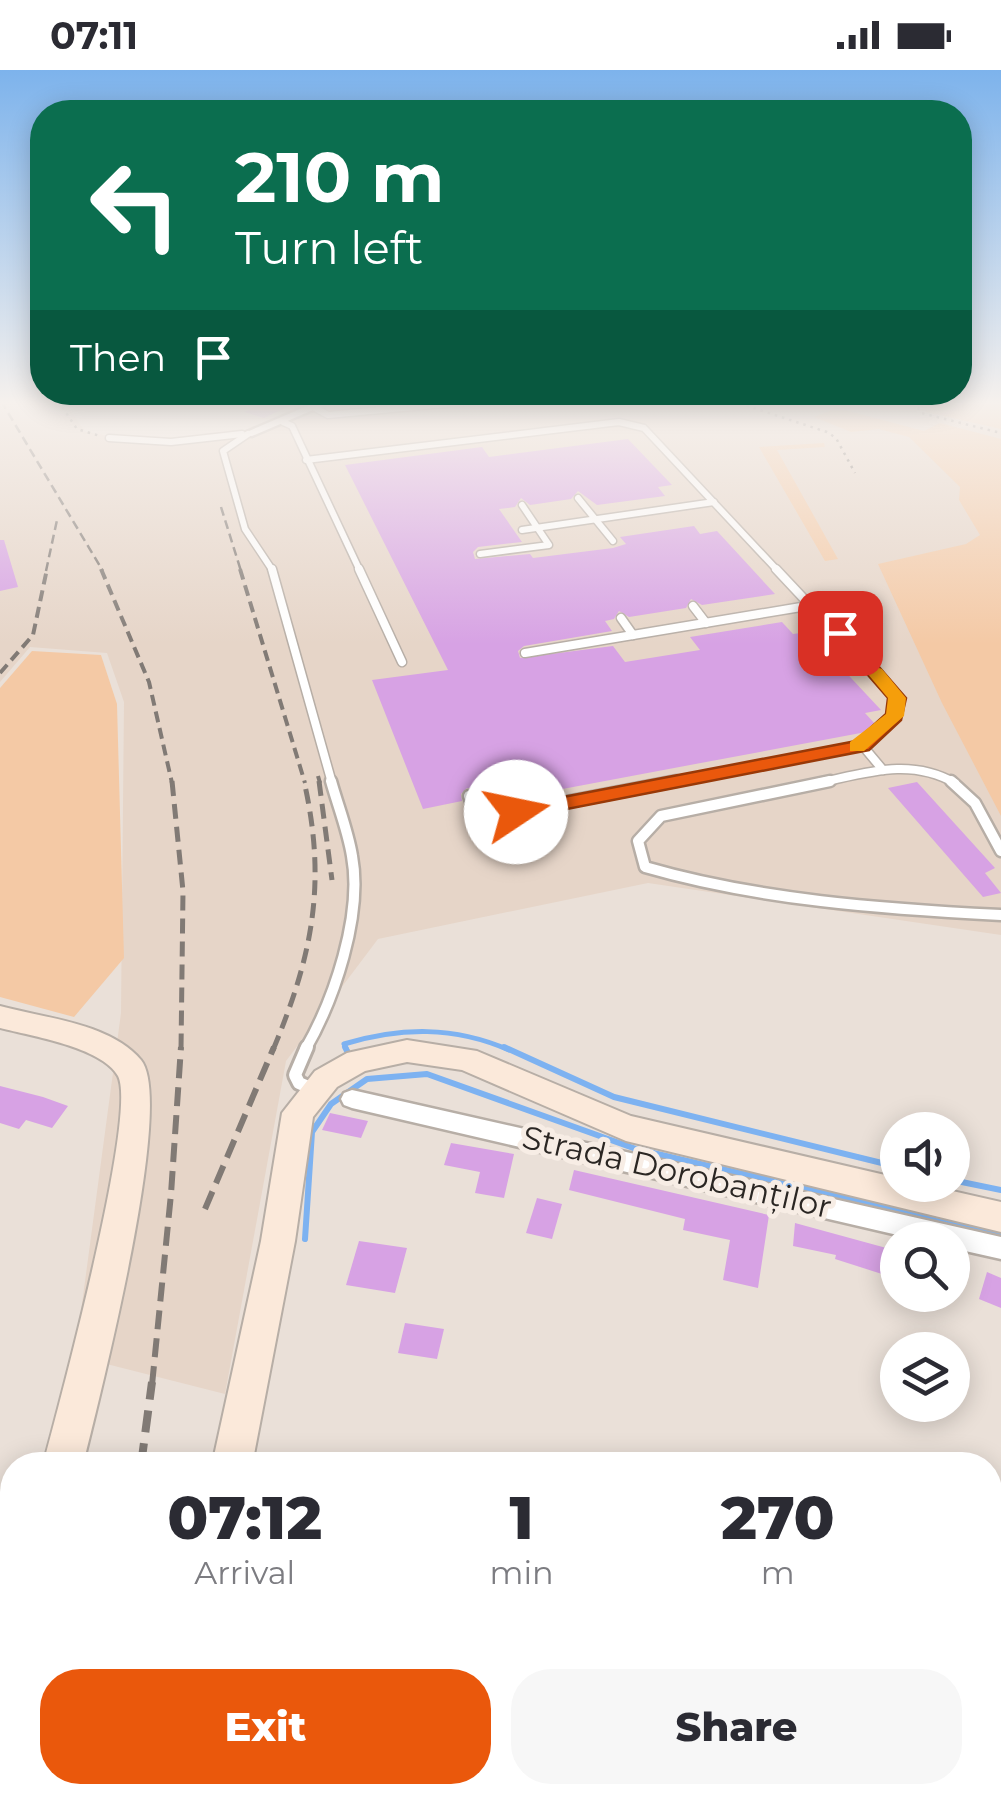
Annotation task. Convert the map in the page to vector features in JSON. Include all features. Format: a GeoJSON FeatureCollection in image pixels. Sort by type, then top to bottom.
{"type":"FeatureCollection","features":[{"type":"Feature","properties":{"kind":"main road"},"geometry":{"type":"LineString","coordinates":[[0,1018],[105,1046],[131,1068],[134,1084],[134,1127],[107,1294],[66,1452]]}},
{"type":"Feature","properties":{"kind":"main road"},"geometry":{"type":"LineString","coordinates":[[235,1452],[278,1241],[298,1114],[315,1090],[339,1069],[358,1061],[407,1052],[438,1052],[498,1071],[626,1128],[1001,1217]]}},
{"type":"Feature","properties":{"kind":"street","name":"Strada Dorobanților"},"geometry":{"type":"LineString","coordinates":[[352,1099],[1001,1248]]}},
{"type":"Feature","properties":{"kind":"lane"},"geometry":{"type":"LineString","coordinates":[[232,482],[245,529],[272,570],[352,858],[354,883],[330,1006],[299,1058],[295,1075],[299,1082],[315,1090]]}},
{"type":"Feature","properties":{"kind":"lane"},"geometry":{"type":"LineString","coordinates":[[316,482],[402,662]]}},
{"type":"Feature","properties":{"kind":"lane"},"geometry":{"type":"LineString","coordinates":[[469,796],[478,820],[862,746],[895,716],[897,698],[695,482]]}},
{"type":"Feature","properties":{"kind":"lane"},"geometry":{"type":"LineString","coordinates":[[578,498],[613,541]]}},
{"type":"Feature","properties":{"kind":"lane"},"geometry":{"type":"LineString","coordinates":[[522,530],[714,502]]}},
{"type":"Feature","properties":{"kind":"lane"},"geometry":{"type":"LineString","coordinates":[[480,554],[493,556],[549,545],[522,505]]}},
{"type":"Feature","properties":{"kind":"lane"},"geometry":{"type":"LineString","coordinates":[[525,653],[813,605]]}},
{"type":"Feature","properties":{"kind":"lane"},"geometry":{"type":"LineString","coordinates":[[693,606],[706,623]]}},
{"type":"Feature","properties":{"kind":"lane"},"geometry":{"type":"LineString","coordinates":[[621,618],[633,635]]}},
{"type":"Feature","properties":{"kind":"lane"},"geometry":{"type":"LineString","coordinates":[[824,740],[834,751]]}},
{"type":"Feature","properties":{"kind":"lane"},"geometry":{"type":"LineString","coordinates":[[862,746],[883,770]]}},
{"type":"Feature","properties":{"kind":"lane"},"geometry":{"type":"LineString","coordinates":[[744,754],[752,767]]}},
{"type":"Feature","properties":{"kind":"lane"},"geometry":{"type":"LineString","coordinates":[[682,765],[691,778]]}},
{"type":"Feature","properties":{"kind":"lane"},"geometry":{"type":"LineString","coordinates":[[1001,850],[968,790],[930,769],[902,766],[661,816],[638,841],[645,867],[697,882],[886,909],[1001,915]]}},
{"type":"Feature","properties":{"kind":"lane"},"geometry":{"type":"LineString","coordinates":[[639,773],[649,786]]}},
{"type":"Feature","properties":{"kind":"lane"},"geometry":{"type":"LineString","coordinates":[[582,785],[590,798]]}},
{"type":"Feature","properties":{"kind":"lane"},"geometry":{"type":"LineString","coordinates":[[988,822],[1001,825]]}},
{"type":"Feature","properties":{"kind":"shaded area"},"geometry":{"type":"Polygon","coordinates":[[[0,482],[1001,482],[1001,935],[648,883],[378,939],[286,1061],[225,1394],[75,1356],[121,1013],[124,702],[107,653],[30,647],[0,682],[0,482]]]}},
{"type":"Feature","properties":{"kind":"shaded area"},"geometry":{"type":"Polygon","coordinates":[[[779,482],[795,482],[838,559],[825,561],[779,482]]]}},
{"type":"Feature","properties":{"kind":"shaded area"},"geometry":{"type":"Polygon","coordinates":[[[955,482],[1001,482],[1001,816],[942,703],[878,564],[966,544],[980,535],[959,500],[960,487],[955,482]]]}},
{"type":"Feature","properties":{"kind":"shaded area"},"geometry":{"type":"Polygon","coordinates":[[[32,651],[101,655],[117,704],[124,958],[74,1017],[0,997],[0,688],[32,651]]]}},
{"type":"Feature","properties":{"kind":"building"},"geometry":{"type":"Polygon","coordinates":[[[354,482],[669,482],[672,485],[658,487],[665,496],[597,505],[578,491],[571,499],[530,505],[521,498],[515,507],[499,509],[522,542],[478,547],[473,552],[475,559],[530,554],[533,558],[613,548],[626,544],[620,537],[694,526],[700,534],[717,531],[775,594],[702,605],[691,599],[686,608],[629,617],[619,611],[614,619],[605,621],[612,631],[524,646],[518,651],[520,658],[613,646],[625,662],[700,650],[690,637],[782,622],[793,634],[808,632],[881,710],[865,713],[875,724],[866,732],[482,804],[475,790],[467,788],[461,794],[462,801],[423,809],[372,680],[448,670],[354,482]]]}},
{"type":"Feature","properties":{"kind":"building"},"geometry":{"type":"Polygon","coordinates":[[[0,540],[4,540],[18,587],[0,591],[0,540]]]}},
{"type":"Feature","properties":{"kind":"building"},"geometry":{"type":"Polygon","coordinates":[[[917,782],[995,868],[985,873],[1001,893],[983,897],[888,788],[917,782]]]}},
{"type":"Feature","properties":{"kind":"building"},"geometry":{"type":"Polygon","coordinates":[[[0,1086],[68,1106],[52,1128],[26,1120],[19,1129],[0,1123],[0,1086]]]}},
{"type":"Feature","properties":{"kind":"building"},"geometry":{"type":"Polygon","coordinates":[[[330,1113],[368,1121],[361,1138],[322,1130],[330,1113]]]}},
{"type":"Feature","properties":{"kind":"building"},"geometry":{"type":"Polygon","coordinates":[[[451,1143],[514,1154],[504,1198],[475,1193],[480,1172],[444,1165],[451,1143]]]}},
{"type":"Feature","properties":{"kind":"building"},"geometry":{"type":"Polygon","coordinates":[[[574,1170],[769,1215],[758,1288],[723,1280],[730,1240],[683,1230],[685,1219],[569,1190],[574,1170]]]}},
{"type":"Feature","properties":{"kind":"building"},"geometry":{"type":"Polygon","coordinates":[[[537,1198],[562,1204],[552,1239],[526,1233],[537,1198]]]}},
{"type":"Feature","properties":{"kind":"building"},"geometry":{"type":"Polygon","coordinates":[[[795,1223],[880,1246],[880,1273],[835,1259],[836,1255],[793,1246],[795,1223]]]}},
{"type":"Feature","properties":{"kind":"building"},"geometry":{"type":"Polygon","coordinates":[[[359,1241],[407,1248],[395,1293],[346,1285],[359,1241]]]}},
{"type":"Feature","properties":{"kind":"building"},"geometry":{"type":"Polygon","coordinates":[[[987,1272],[1001,1278],[1001,1308],[979,1299],[987,1272]]]}},
{"type":"Feature","properties":{"kind":"building"},"geometry":{"type":"Polygon","coordinates":[[[405,1323],[444,1329],[437,1359],[398,1353],[405,1323]]]}},
{"type":"Feature","properties":{"kind":"waterway"},"geometry":{"type":"LineString","coordinates":[[347,1050],[344,1044],[407,1032],[448,1033],[509,1050]]}},
{"type":"Feature","properties":{"kind":"waterway"},"geometry":{"type":"LineString","coordinates":[[345,1047],[347,1051]]}},
{"type":"Feature","properties":{"kind":"waterway"},"geometry":{"type":"LineString","coordinates":[[504,1047],[614,1097],[880,1163]]}},
{"type":"Feature","properties":{"kind":"waterway"},"geometry":{"type":"LineString","coordinates":[[305,1239],[312,1132],[331,1104],[367,1079],[427,1074],[636,1149],[1001,1234]]}},
{"type":"Feature","properties":{"kind":"waterway"},"geometry":{"type":"LineString","coordinates":[[970,1184],[1001,1190]]}},
{"type":"Feature","properties":{"kind":"railway"},"geometry":{"type":"LineString","coordinates":[[50,482],[103,571]]}},
{"type":"Feature","properties":{"kind":"railway"},"geometry":{"type":"LineString","coordinates":[[221,507],[241,571]]}},
{"type":"Feature","properties":{"kind":"railway"},"geometry":{"type":"LineString","coordinates":[[46,571],[57,520]]}},
{"type":"Feature","properties":{"kind":"railway"},"geometry":{"type":"LineString","coordinates":[[0,673],[33,635],[47,569]]}},
{"type":"Feature","properties":{"kind":"railway"},"geometry":{"type":"LineString","coordinates":[[101,569],[149,682],[172,783]]}},
{"type":"Feature","properties":{"kind":"railway"},"geometry":{"type":"LineString","coordinates":[[240,569],[305,783]]}},
{"type":"Feature","properties":{"kind":"railway"},"geometry":{"type":"LineString","coordinates":[[318,776],[320,783]]}},
{"type":"Feature","properties":{"kind":"railway"},"geometry":{"type":"LineString","coordinates":[[172,781],[183,891],[181,1050]]}},
{"type":"Feature","properties":{"kind":"railway"},"geometry":{"type":"LineString","coordinates":[[273,1050],[298,982],[312,918],[314,853],[304,781]]}},
{"type":"Feature","properties":{"kind":"railway"},"geometry":{"type":"LineString","coordinates":[[319,781],[332,880]]}},
{"type":"Feature","properties":{"kind":"railway"},"geometry":{"type":"LineString","coordinates":[[152,1385],[181,1047]]}},
{"type":"Feature","properties":{"kind":"railway"},"geometry":{"type":"LineString","coordinates":[[205,1209],[274,1047]]}},
{"type":"Feature","properties":{"kind":"railway"},"geometry":{"type":"LineString","coordinates":[[143,1452],[152,1382]]}},
{"type":"Feature","properties":{"kind":"slow traffic"},"geometry":{"type":"LineString","coordinates":[[857,746],[862,746],[895,716],[897,698],[876,673]]}},
{"type":"Feature","properties":{"kind":"route"},"geometry":{"type":"LineString","coordinates":[[516,812],[862,746],[895,716],[897,698],[840,633]]}}]}
